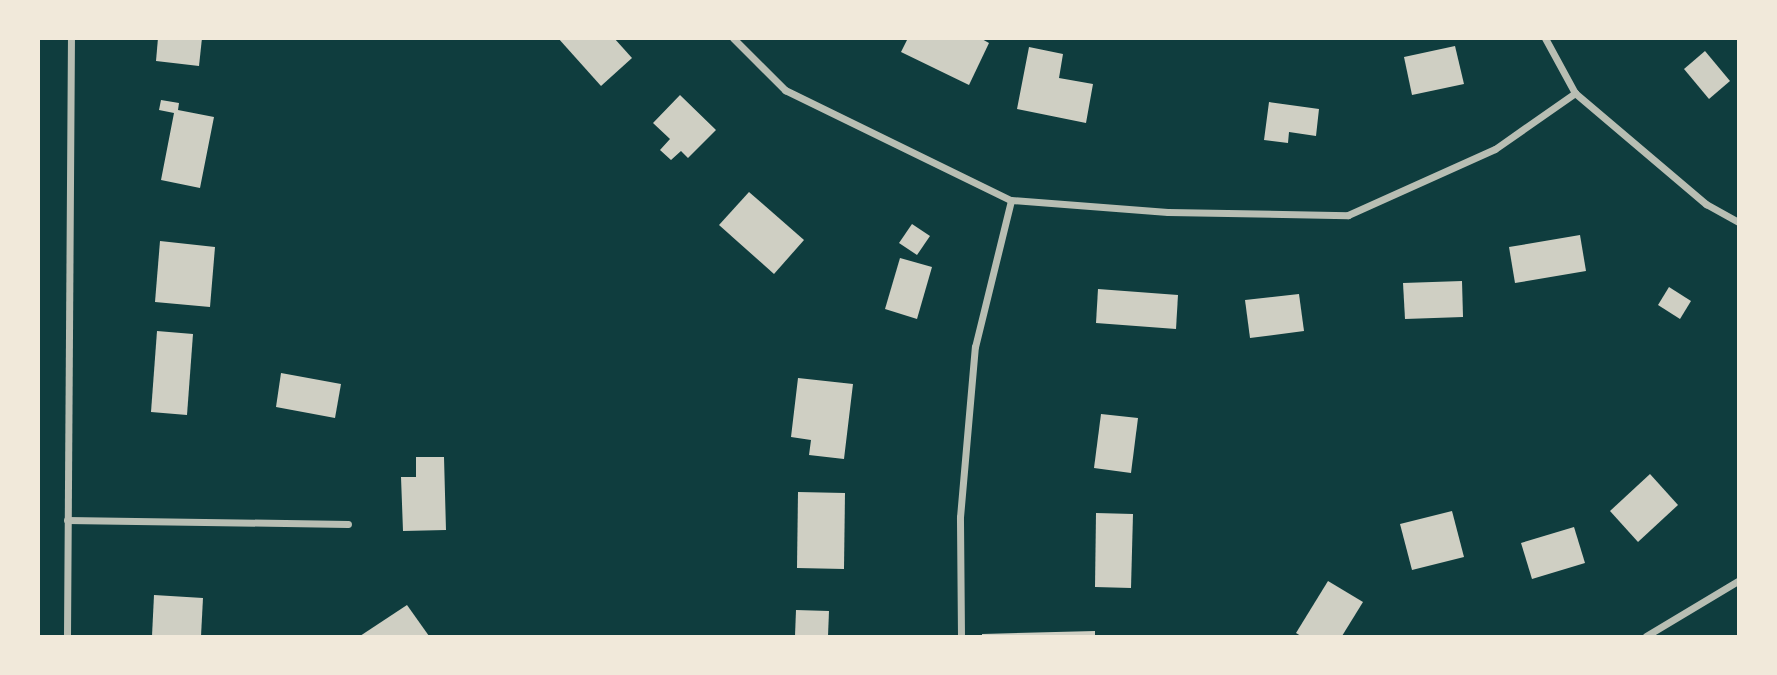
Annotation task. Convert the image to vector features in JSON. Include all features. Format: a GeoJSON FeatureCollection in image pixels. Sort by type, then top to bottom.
{"type":"FeatureCollection","features":[{"type":"Feature","properties":{"kind":"street"},"geometry":{"type":"LineString","coordinates":[[67,636],[71,38]]}},
{"type":"Feature","properties":{"kind":"street"},"geometry":{"type":"LineString","coordinates":[[733,38],[785,90],[1011,200],[1168,212],[1348,215],[1495,149],[1575,93]]}},
{"type":"Feature","properties":{"kind":"street"},"geometry":{"type":"LineString","coordinates":[[1545,38],[1575,93],[1706,204],[1738,222]]}},
{"type":"Feature","properties":{"kind":"street"},"geometry":{"type":"LineString","coordinates":[[961,636],[960,517],[975,347],[1011,200]]}},
{"type":"Feature","properties":{"kind":"street"},"geometry":{"type":"LineString","coordinates":[[67,520],[348,524]]}},
{"type":"Feature","properties":{"kind":"street"},"geometry":{"type":"LineString","coordinates":[[1646,636],[1738,581]]}},
{"type":"Feature","properties":{"kind":"building"},"geometry":{"type":"Polygon","coordinates":[[[158,38],[202,38],[199,66],[156,61],[158,38]]]}},
{"type":"Feature","properties":{"kind":"building"},"geometry":{"type":"Polygon","coordinates":[[[558,38],[614,38],[632,58],[601,86],[558,38]]]}},
{"type":"Feature","properties":{"kind":"building"},"geometry":{"type":"Polygon","coordinates":[[[908,38],[980,38],[989,43],[969,85],[901,52],[908,38]]]}},
{"type":"Feature","properties":{"kind":"building"},"geometry":{"type":"Polygon","coordinates":[[[1455,46],[1464,84],[1412,95],[1404,57],[1455,46]]]}},
{"type":"Feature","properties":{"kind":"building"},"geometry":{"type":"Polygon","coordinates":[[[1029,47],[1063,54],[1059,78],[1093,84],[1086,123],[1017,109],[1029,47]]]}},
{"type":"Feature","properties":{"kind":"building"},"geometry":{"type":"Polygon","coordinates":[[[1705,51],[1730,81],[1709,99],[1684,69],[1705,51]]]}},
{"type":"Feature","properties":{"kind":"building"},"geometry":{"type":"Polygon","coordinates":[[[680,95],[716,130],[688,158],[681,151],[671,160],[660,150],[670,139],[653,123],[680,95]]]}},
{"type":"Feature","properties":{"kind":"building"},"geometry":{"type":"Polygon","coordinates":[[[161,100],[179,103],[178,110],[214,117],[200,188],[161,180],[174,113],[159,110],[161,100]]]}},
{"type":"Feature","properties":{"kind":"building"},"geometry":{"type":"Polygon","coordinates":[[[1269,102],[1319,109],[1316,136],[1289,132],[1288,143],[1264,140],[1269,102]]]}},
{"type":"Feature","properties":{"kind":"building"},"geometry":{"type":"Polygon","coordinates":[[[749,192],[804,240],[774,274],[719,225],[749,192]]]}},
{"type":"Feature","properties":{"kind":"building"},"geometry":{"type":"Polygon","coordinates":[[[912,224],[930,236],[917,255],[899,243],[912,224]]]}},
{"type":"Feature","properties":{"kind":"building"},"geometry":{"type":"Polygon","coordinates":[[[1580,235],[1586,271],[1515,283],[1509,247],[1580,235]]]}},
{"type":"Feature","properties":{"kind":"building"},"geometry":{"type":"Polygon","coordinates":[[[160,241],[215,247],[210,307],[155,302],[160,241]]]}},
{"type":"Feature","properties":{"kind":"building"},"geometry":{"type":"Polygon","coordinates":[[[900,258],[932,267],[917,319],[885,309],[900,258]]]}},
{"type":"Feature","properties":{"kind":"building"},"geometry":{"type":"Polygon","coordinates":[[[1462,281],[1463,317],[1405,319],[1403,283],[1462,281]]]}},
{"type":"Feature","properties":{"kind":"building"},"geometry":{"type":"Polygon","coordinates":[[[1669,287],[1691,301],[1680,319],[1658,305],[1669,287]]]}},
{"type":"Feature","properties":{"kind":"building"},"geometry":{"type":"Polygon","coordinates":[[[1098,289],[1178,295],[1176,329],[1096,323],[1098,289]]]}},
{"type":"Feature","properties":{"kind":"building"},"geometry":{"type":"Polygon","coordinates":[[[1299,294],[1304,331],[1250,338],[1245,300],[1299,294]]]}},
{"type":"Feature","properties":{"kind":"building"},"geometry":{"type":"Polygon","coordinates":[[[157,331],[193,334],[187,415],[151,412],[157,331]]]}},
{"type":"Feature","properties":{"kind":"building"},"geometry":{"type":"Polygon","coordinates":[[[281,373],[341,384],[335,418],[276,407],[281,373]]]}},
{"type":"Feature","properties":{"kind":"building"},"geometry":{"type":"Polygon","coordinates":[[[798,378],[853,384],[844,459],[809,455],[811,440],[791,437],[798,378]]]}},
{"type":"Feature","properties":{"kind":"building"},"geometry":{"type":"Polygon","coordinates":[[[1101,414],[1138,418],[1131,473],[1094,468],[1101,414]]]}},
{"type":"Feature","properties":{"kind":"building"},"geometry":{"type":"Polygon","coordinates":[[[416,457],[444,457],[446,530],[403,531],[401,477],[416,477],[416,457]]]}},
{"type":"Feature","properties":{"kind":"building"},"geometry":{"type":"Polygon","coordinates":[[[1650,474],[1678,505],[1638,542],[1610,511],[1650,474]]]}},
{"type":"Feature","properties":{"kind":"building"},"geometry":{"type":"Polygon","coordinates":[[[798,492],[845,493],[844,569],[797,568],[798,492]]]}},
{"type":"Feature","properties":{"kind":"building"},"geometry":{"type":"Polygon","coordinates":[[[1452,511],[1464,557],[1412,570],[1400,524],[1452,511]]]}},
{"type":"Feature","properties":{"kind":"building"},"geometry":{"type":"Polygon","coordinates":[[[1096,513],[1133,514],[1131,588],[1095,587],[1096,513]]]}},
{"type":"Feature","properties":{"kind":"building"},"geometry":{"type":"Polygon","coordinates":[[[1574,527],[1585,563],[1532,579],[1521,543],[1574,527]]]}},
{"type":"Feature","properties":{"kind":"building"},"geometry":{"type":"Polygon","coordinates":[[[1328,581],[1363,602],[1342,636],[1301,636],[1296,633],[1328,581]]]}},
{"type":"Feature","properties":{"kind":"building"},"geometry":{"type":"Polygon","coordinates":[[[154,595],[203,598],[201,636],[152,636],[154,595]]]}},
{"type":"Feature","properties":{"kind":"building"},"geometry":{"type":"Polygon","coordinates":[[[407,605],[429,636],[360,636],[407,605]]]}},
{"type":"Feature","properties":{"kind":"building"},"geometry":{"type":"Polygon","coordinates":[[[796,610],[829,611],[828,636],[795,636],[796,610]]]}},
{"type":"Feature","properties":{"kind":"building"},"geometry":{"type":"Polygon","coordinates":[[[1095,631],[1095,636],[982,636],[982,634],[1095,631]]]}}]}
